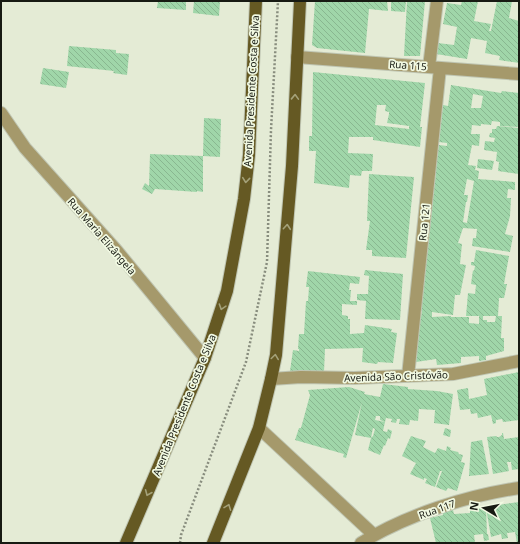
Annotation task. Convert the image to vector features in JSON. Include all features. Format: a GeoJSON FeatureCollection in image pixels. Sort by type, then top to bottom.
{"type":"FeatureCollection","features":[{"type":"Feature","properties":{"kind":"main road","name":"Avenida Presidente Costa e Silva"},"geometry":{"type":"LineString","coordinates":[[126,543],[205,358],[227,291],[244,199],[249,155],[256,1]]}},
{"type":"Feature","properties":{"kind":"main road"},"geometry":{"type":"LineString","coordinates":[[213,543],[259,428],[276,355],[292,174],[300,1]]}},
{"type":"Feature","properties":{"kind":"street","name":"Rua 121"},"geometry":{"type":"LineString","coordinates":[[408,376],[434,67],[437,1]]}},
{"type":"Feature","properties":{"kind":"street","name":"Rua 115"},"geometry":{"type":"LineString","coordinates":[[297,57],[519,74]]}},
{"type":"Feature","properties":{"kind":"street","name":"Rua Maria Elizângela"},"geometry":{"type":"LineString","coordinates":[[1,113],[25,148],[117,251],[205,358]]}},
{"type":"Feature","properties":{"kind":"street","name":"Avenida São Cristóvão"},"geometry":{"type":"LineString","coordinates":[[271,380],[301,377],[354,378],[453,374],[519,361]]}},
{"type":"Feature","properties":{"kind":"street"},"geometry":{"type":"LineString","coordinates":[[259,428],[374,534]]}},
{"type":"Feature","properties":{"kind":"street","name":"Rua 117"},"geometry":{"type":"LineString","coordinates":[[360,543],[374,534],[416,516],[462,500],[519,488]]}},
{"type":"Feature","properties":{"kind":"path"},"geometry":{"type":"LineString","coordinates":[[180,543],[181,535],[246,362],[267,262],[271,130],[278,1]]}},
{"type":"Feature","properties":{"kind":"building"},"geometry":{"type":"Polygon","coordinates":[[[158,1],[186,1],[186,10],[157,8],[158,1]]]}},
{"type":"Feature","properties":{"kind":"building"},"geometry":{"type":"Polygon","coordinates":[[[194,1],[220,1],[219,16],[193,13],[194,1]]]}},
{"type":"Feature","properties":{"kind":"building"},"geometry":{"type":"Polygon","coordinates":[[[315,1],[387,1],[388,11],[369,9],[365,53],[317,48],[312,45],[315,1]]]}},
{"type":"Feature","properties":{"kind":"building"},"geometry":{"type":"Polygon","coordinates":[[[391,1],[406,1],[405,12],[391,11],[391,1]]]}},
{"type":"Feature","properties":{"kind":"building"},"geometry":{"type":"Polygon","coordinates":[[[407,1],[425,1],[420,56],[404,56],[407,1]]]}},
{"type":"Feature","properties":{"kind":"building"},"geometry":{"type":"Polygon","coordinates":[[[462,1],[478,1],[474,21],[491,24],[489,31],[491,31],[497,1],[512,1],[509,18],[519,21],[519,63],[499,60],[500,56],[485,53],[487,41],[471,38],[467,59],[436,54],[438,43],[454,45],[457,27],[443,24],[447,3],[461,5],[462,1]]]}},
{"type":"Feature","properties":{"kind":"building"},"geometry":{"type":"Polygon","coordinates":[[[69,46],[116,50],[116,53],[129,54],[127,75],[113,73],[114,71],[67,66],[69,46]]]}},
{"type":"Feature","properties":{"kind":"building"},"geometry":{"type":"Polygon","coordinates":[[[43,68],[69,72],[66,88],[40,84],[43,68]]]}},
{"type":"Feature","properties":{"kind":"building"},"geometry":{"type":"Polygon","coordinates":[[[313,72],[425,83],[420,127],[422,127],[420,147],[373,140],[373,137],[349,137],[348,153],[373,154],[372,171],[362,171],[361,176],[350,175],[349,188],[314,183],[316,151],[309,151],[309,136],[312,136],[313,72]],[[377,105],[375,125],[409,129],[409,126],[387,123],[389,112],[385,111],[386,105],[377,105]]]}},
{"type":"Feature","properties":{"kind":"building"},"geometry":{"type":"Polygon","coordinates":[[[451,85],[501,93],[502,91],[519,93],[519,127],[500,126],[500,122],[492,121],[491,125],[472,125],[471,134],[480,134],[479,146],[472,145],[468,165],[476,166],[475,170],[479,171],[478,179],[515,182],[515,190],[508,189],[507,198],[511,198],[510,216],[505,234],[513,236],[510,252],[472,246],[473,238],[476,238],[477,229],[463,228],[458,243],[462,244],[460,264],[466,265],[460,295],[455,295],[453,315],[432,312],[432,317],[469,317],[469,323],[479,324],[479,316],[466,316],[468,293],[475,294],[476,285],[471,284],[475,266],[471,265],[471,262],[474,262],[476,250],[509,256],[504,284],[507,284],[504,298],[499,298],[498,316],[502,316],[501,338],[504,338],[504,351],[486,356],[486,360],[479,361],[479,356],[461,357],[461,363],[437,365],[436,359],[416,362],[419,318],[421,317],[422,311],[419,310],[431,187],[434,188],[436,173],[434,173],[439,145],[447,146],[447,143],[439,142],[443,105],[448,106],[451,85]],[[473,94],[471,108],[481,108],[483,96],[473,94]],[[467,179],[464,195],[468,195],[463,222],[467,223],[474,181],[467,179]],[[483,316],[483,320],[487,320],[487,322],[495,322],[496,316],[483,316]]]}},
{"type":"Feature","properties":{"kind":"building"},"geometry":{"type":"Polygon","coordinates":[[[204,118],[221,119],[220,157],[203,156],[204,118]]]}},
{"type":"Feature","properties":{"kind":"building"},"geometry":{"type":"Polygon","coordinates":[[[497,126],[519,128],[519,174],[498,171],[499,162],[496,161],[497,152],[484,150],[485,141],[494,142],[495,138],[489,137],[490,133],[492,133],[492,129],[496,129],[497,126]]]}},
{"type":"Feature","properties":{"kind":"building"},"geometry":{"type":"Polygon","coordinates":[[[150,154],[203,156],[203,192],[155,189],[152,194],[142,189],[145,183],[149,186],[150,154]]]}},
{"type":"Feature","properties":{"kind":"building"},"geometry":{"type":"Polygon","coordinates":[[[478,159],[494,161],[492,170],[477,168],[478,159]]]}},
{"type":"Feature","properties":{"kind":"building"},"geometry":{"type":"Polygon","coordinates":[[[369,174],[414,177],[406,258],[372,256],[372,250],[366,250],[370,221],[367,221],[369,174]]]}},
{"type":"Feature","properties":{"kind":"building"},"geometry":{"type":"Polygon","coordinates":[[[365,270],[403,274],[400,320],[365,319],[366,301],[357,300],[357,294],[368,294],[369,276],[364,275],[365,270]]]}},
{"type":"Feature","properties":{"kind":"building"},"geometry":{"type":"Polygon","coordinates":[[[308,271],[360,277],[359,284],[350,283],[349,290],[351,290],[350,301],[357,301],[357,305],[342,304],[342,315],[348,316],[348,319],[350,319],[350,334],[364,333],[365,325],[392,329],[391,332],[397,333],[393,363],[378,362],[377,364],[362,362],[363,348],[325,349],[324,372],[290,371],[293,350],[299,351],[299,334],[304,334],[306,301],[308,301],[309,287],[306,287],[308,271]]]}},
{"type":"Feature","properties":{"kind":"building"},"geometry":{"type":"Polygon","coordinates":[[[519,372],[519,420],[503,422],[502,419],[496,420],[496,423],[493,424],[491,415],[478,418],[477,413],[471,414],[470,409],[460,410],[457,390],[468,388],[469,399],[487,395],[484,379],[519,372]]]}},
{"type":"Feature","properties":{"kind":"building"},"geometry":{"type":"Polygon","coordinates":[[[383,384],[408,387],[408,389],[437,391],[453,394],[449,425],[434,423],[435,410],[419,409],[418,421],[410,420],[409,425],[399,424],[400,419],[397,419],[396,423],[391,422],[392,419],[386,418],[383,431],[387,432],[388,429],[392,431],[390,439],[388,438],[380,455],[368,450],[371,438],[355,435],[362,402],[346,458],[343,457],[344,454],[295,440],[299,428],[301,428],[310,395],[308,390],[349,387],[365,392],[364,394],[380,397],[383,384]],[[376,416],[375,420],[385,422],[380,420],[380,416],[376,416]],[[373,428],[371,438],[375,429],[373,428]]]}},
{"type":"Feature","properties":{"kind":"building"},"geometry":{"type":"Polygon","coordinates":[[[445,428],[451,430],[450,437],[443,435],[445,428]]]}},
{"type":"Feature","properties":{"kind":"building"},"geometry":{"type":"Polygon","coordinates":[[[502,433],[504,439],[519,437],[519,469],[512,470],[511,462],[507,462],[509,471],[493,474],[487,437],[499,437],[502,433]]]}},
{"type":"Feature","properties":{"kind":"building"},"geometry":{"type":"Polygon","coordinates":[[[411,436],[426,441],[423,447],[435,453],[438,448],[446,451],[447,446],[451,448],[450,450],[463,455],[461,462],[465,463],[457,491],[448,488],[446,491],[436,487],[442,471],[440,471],[435,487],[425,483],[427,479],[424,478],[424,480],[410,474],[416,463],[402,456],[411,436]]]}},
{"type":"Feature","properties":{"kind":"building"},"geometry":{"type":"Polygon","coordinates":[[[482,440],[489,474],[469,476],[471,442],[482,440]]]}},
{"type":"Feature","properties":{"kind":"building"},"geometry":{"type":"Polygon","coordinates":[[[519,502],[519,543],[517,543],[515,532],[507,533],[508,538],[502,539],[501,534],[491,537],[486,508],[487,534],[489,540],[484,541],[483,534],[474,535],[475,543],[436,543],[430,518],[443,515],[442,511],[453,510],[454,514],[470,513],[470,509],[519,502]]]}}]}
